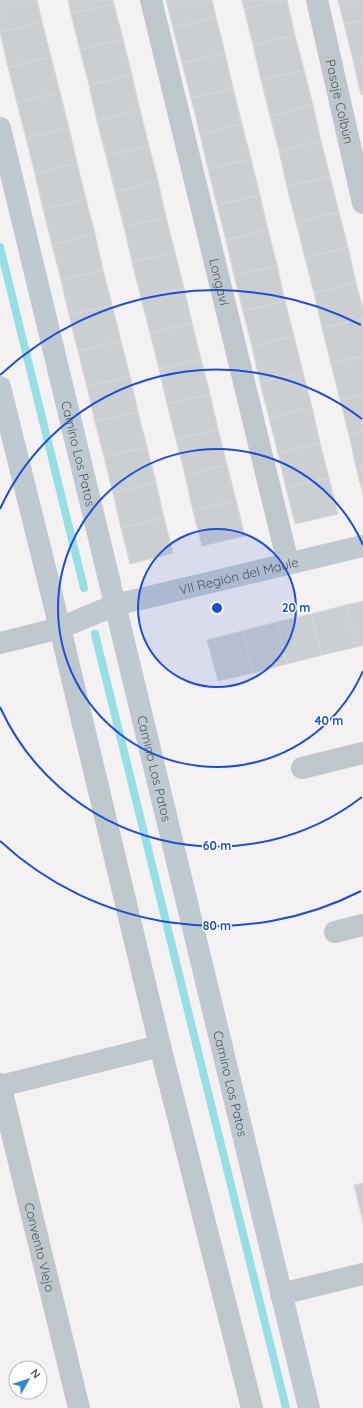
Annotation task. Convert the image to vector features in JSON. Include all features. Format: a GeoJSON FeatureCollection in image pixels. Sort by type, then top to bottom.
{"type":"FeatureCollection","features":[{"type":"Feature","properties":{"kind":"street","name":"Longaví"},"geometry":{"type":"LineString","coordinates":[[151,0],[288,563]]}},
{"type":"Feature","properties":{"kind":"street","name":"Pasaje Colbún"},"geometry":{"type":"LineString","coordinates":[[316,0],[363,203]]}},
{"type":"Feature","properties":{"kind":"street","name":"Camino Los Patos"},"geometry":{"type":"LineString","coordinates":[[0,128],[309,1408]]}},
{"type":"Feature","properties":{"kind":"street"},"geometry":{"type":"LineString","coordinates":[[0,387],[60,628],[160,1046],[252,1408]]}},
{"type":"Feature","properties":{"kind":"street","name":"VII Región del Maule"},"geometry":{"type":"LineString","coordinates":[[60,628],[115,605],[363,546]]}},
{"type":"Feature","properties":{"kind":"street"},"geometry":{"type":"LineString","coordinates":[[0,643],[60,628]]}},
{"type":"Feature","properties":{"kind":"street"},"geometry":{"type":"LineString","coordinates":[[302,768],[363,753]]}},
{"type":"Feature","properties":{"kind":"street"},"geometry":{"type":"LineString","coordinates":[[335,932],[363,925]]}},
{"type":"Feature","properties":{"kind":"street"},"geometry":{"type":"LineString","coordinates":[[0,1085],[160,1046]]}},
{"type":"Feature","properties":{"kind":"street","name":"Convento Viejo"},"geometry":{"type":"LineString","coordinates":[[0,1085],[79,1408]]}},
{"type":"Feature","properties":{"kind":"street"},"geometry":{"type":"LineString","coordinates":[[281,1294],[363,1274]]}},
{"type":"Feature","properties":{"kind":"building"},"geometry":{"type":"Polygon","coordinates":[[[0,0],[37,0],[42,22],[0,32],[0,0]]]}},
{"type":"Feature","properties":{"kind":"building"},"geometry":{"type":"Polygon","coordinates":[[[68,0],[113,0],[114,4],[71,14],[68,0]]]}},
{"type":"Feature","properties":{"kind":"building"},"geometry":{"type":"Polygon","coordinates":[[[166,0],[212,0],[216,17],[173,28],[166,0]]]}},
{"type":"Feature","properties":{"kind":"building"},"geometry":{"type":"Polygon","coordinates":[[[242,0],[283,0],[244,9],[242,0]]]}},
{"type":"Feature","properties":{"kind":"building"},"geometry":{"type":"Polygon","coordinates":[[[287,0],[295,35],[253,45],[244,9],[287,0]]]}},
{"type":"Feature","properties":{"kind":"building"},"geometry":{"type":"Polygon","coordinates":[[[338,0],[363,0],[363,20],[344,24],[338,0]]]}},
{"type":"Feature","properties":{"kind":"building"},"geometry":{"type":"Polygon","coordinates":[[[114,4],[123,39],[80,50],[71,14],[114,4]]]}},
{"type":"Feature","properties":{"kind":"building"},"geometry":{"type":"Polygon","coordinates":[[[216,17],[225,53],[182,63],[173,28],[216,17]]]}},
{"type":"Feature","properties":{"kind":"building"},"geometry":{"type":"Polygon","coordinates":[[[363,20],[363,57],[353,60],[344,24],[363,20]]]}},
{"type":"Feature","properties":{"kind":"building"},"geometry":{"type":"Polygon","coordinates":[[[42,22],[51,57],[8,67],[0,32],[42,22]]]}},
{"type":"Feature","properties":{"kind":"building"},"geometry":{"type":"Polygon","coordinates":[[[295,35],[304,70],[261,80],[253,45],[295,35]]]}},
{"type":"Feature","properties":{"kind":"building"},"geometry":{"type":"Polygon","coordinates":[[[123,39],[132,75],[89,85],[80,50],[123,39]]]}},
{"type":"Feature","properties":{"kind":"building"},"geometry":{"type":"Polygon","coordinates":[[[225,53],[233,88],[191,98],[182,63],[225,53]]]}},
{"type":"Feature","properties":{"kind":"building"},"geometry":{"type":"Polygon","coordinates":[[[51,57],[60,92],[17,103],[8,67],[51,57]]]}},
{"type":"Feature","properties":{"kind":"building"},"geometry":{"type":"Polygon","coordinates":[[[363,57],[363,95],[361,95],[353,60],[363,57]]]}},
{"type":"Feature","properties":{"kind":"building"},"geometry":{"type":"Polygon","coordinates":[[[304,70],[313,105],[270,116],[261,80],[304,70]]]}},
{"type":"Feature","properties":{"kind":"building"},"geometry":{"type":"Polygon","coordinates":[[[132,75],[140,110],[97,121],[89,85],[132,75]]]}},
{"type":"Feature","properties":{"kind":"building"},"geometry":{"type":"Polygon","coordinates":[[[233,88],[242,124],[200,134],[191,98],[233,88]]]}},
{"type":"Feature","properties":{"kind":"building"},"geometry":{"type":"Polygon","coordinates":[[[60,92],[69,128],[26,138],[17,103],[60,92]]]}},
{"type":"Feature","properties":{"kind":"building"},"geometry":{"type":"Polygon","coordinates":[[[313,105],[321,141],[279,151],[270,116],[313,105]]]}},
{"type":"Feature","properties":{"kind":"building"},"geometry":{"type":"Polygon","coordinates":[[[140,110],[149,146],[106,156],[97,121],[140,110]]]}},
{"type":"Feature","properties":{"kind":"building"},"geometry":{"type":"Polygon","coordinates":[[[242,124],[251,159],[208,169],[200,134],[242,124]]]}},
{"type":"Feature","properties":{"kind":"building"},"geometry":{"type":"Polygon","coordinates":[[[69,128],[77,163],[35,174],[26,138],[69,128]]]}},
{"type":"Feature","properties":{"kind":"building"},"geometry":{"type":"Polygon","coordinates":[[[321,141],[330,176],[287,187],[279,151],[321,141]]]}},
{"type":"Feature","properties":{"kind":"building"},"geometry":{"type":"Polygon","coordinates":[[[149,146],[158,181],[115,192],[106,156],[149,146]]]}},
{"type":"Feature","properties":{"kind":"building"},"geometry":{"type":"Polygon","coordinates":[[[251,159],[260,195],[217,205],[208,169],[251,159]]]}},
{"type":"Feature","properties":{"kind":"building"},"geometry":{"type":"Polygon","coordinates":[[[77,163],[86,199],[43,209],[35,174],[77,163]]]}},
{"type":"Feature","properties":{"kind":"building"},"geometry":{"type":"Polygon","coordinates":[[[330,176],[339,212],[296,222],[287,187],[330,176]]]}},
{"type":"Feature","properties":{"kind":"building"},"geometry":{"type":"Polygon","coordinates":[[[158,181],[166,217],[124,227],[115,192],[158,181]]]}},
{"type":"Feature","properties":{"kind":"building"},"geometry":{"type":"Polygon","coordinates":[[[260,195],[268,230],[226,240],[217,205],[260,195]]]}},
{"type":"Feature","properties":{"kind":"building"},"geometry":{"type":"Polygon","coordinates":[[[86,199],[95,234],[52,245],[43,209],[86,199]]]}},
{"type":"Feature","properties":{"kind":"building"},"geometry":{"type":"Polygon","coordinates":[[[339,212],[348,247],[305,258],[296,222],[339,212]]]}},
{"type":"Feature","properties":{"kind":"building"},"geometry":{"type":"Polygon","coordinates":[[[166,217],[175,252],[132,262],[124,227],[166,217]]]}},
{"type":"Feature","properties":{"kind":"building"},"geometry":{"type":"Polygon","coordinates":[[[268,230],[277,265],[234,276],[226,240],[268,230]]]}},
{"type":"Feature","properties":{"kind":"building"},"geometry":{"type":"Polygon","coordinates":[[[95,234],[103,270],[61,280],[52,245],[95,234]]]}},
{"type":"Feature","properties":{"kind":"building"},"geometry":{"type":"Polygon","coordinates":[[[348,247],[356,283],[314,293],[305,258],[348,247]]]}},
{"type":"Feature","properties":{"kind":"building"},"geometry":{"type":"Polygon","coordinates":[[[175,252],[184,288],[141,298],[132,262],[175,252]]]}},
{"type":"Feature","properties":{"kind":"building"},"geometry":{"type":"Polygon","coordinates":[[[277,265],[285,301],[243,311],[234,276],[277,265]]]}},
{"type":"Feature","properties":{"kind":"building"},"geometry":{"type":"Polygon","coordinates":[[[103,270],[112,305],[69,315],[61,280],[103,270]]]}},
{"type":"Feature","properties":{"kind":"building"},"geometry":{"type":"Polygon","coordinates":[[[356,283],[363,309],[363,319],[322,328],[314,293],[356,283]]]}},
{"type":"Feature","properties":{"kind":"building"},"geometry":{"type":"Polygon","coordinates":[[[184,288],[192,323],[150,333],[141,298],[184,288]]]}},
{"type":"Feature","properties":{"kind":"building"},"geometry":{"type":"Polygon","coordinates":[[[285,301],[294,336],[252,347],[243,311],[285,301]]]}},
{"type":"Feature","properties":{"kind":"building"},"geometry":{"type":"Polygon","coordinates":[[[112,305],[121,341],[78,351],[69,315],[112,305]]]}},
{"type":"Feature","properties":{"kind":"building"},"geometry":{"type":"Polygon","coordinates":[[[363,319],[363,356],[331,364],[322,328],[363,319]]]}},
{"type":"Feature","properties":{"kind":"building"},"geometry":{"type":"Polygon","coordinates":[[[192,323],[201,359],[159,369],[150,333],[192,323]]]}},
{"type":"Feature","properties":{"kind":"building"},"geometry":{"type":"Polygon","coordinates":[[[294,336],[303,372],[260,382],[252,347],[294,336]]]}},
{"type":"Feature","properties":{"kind":"building"},"geometry":{"type":"Polygon","coordinates":[[[121,341],[130,376],[87,387],[78,351],[121,341]]]}},
{"type":"Feature","properties":{"kind":"building"},"geometry":{"type":"Polygon","coordinates":[[[363,356],[363,394],[340,400],[331,364],[363,356]]]}},
{"type":"Feature","properties":{"kind":"building"},"geometry":{"type":"Polygon","coordinates":[[[201,359],[210,394],[167,404],[159,369],[201,359]]]}},
{"type":"Feature","properties":{"kind":"building"},"geometry":{"type":"Polygon","coordinates":[[[303,372],[312,407],[269,418],[260,382],[303,372]]]}},
{"type":"Feature","properties":{"kind":"building"},"geometry":{"type":"Polygon","coordinates":[[[130,376],[138,412],[95,422],[87,387],[130,376]]]}},
{"type":"Feature","properties":{"kind":"building"},"geometry":{"type":"Polygon","coordinates":[[[210,394],[218,429],[176,440],[167,404],[210,394]]]}},
{"type":"Feature","properties":{"kind":"building"},"geometry":{"type":"Polygon","coordinates":[[[363,394],[363,431],[349,435],[340,400],[363,394]]]}},
{"type":"Feature","properties":{"kind":"building"},"geometry":{"type":"Polygon","coordinates":[[[312,407],[320,443],[278,453],[269,418],[312,407]]]}},
{"type":"Feature","properties":{"kind":"building"},"geometry":{"type":"Polygon","coordinates":[[[138,412],[147,447],[104,457],[95,422],[138,412]]]}},
{"type":"Feature","properties":{"kind":"building"},"geometry":{"type":"Polygon","coordinates":[[[218,429],[227,465],[185,475],[176,440],[218,429]]]}},
{"type":"Feature","properties":{"kind":"building"},"geometry":{"type":"Polygon","coordinates":[[[363,431],[363,469],[357,471],[349,435],[363,431]]]}},
{"type":"Feature","properties":{"kind":"building"},"geometry":{"type":"Polygon","coordinates":[[[320,443],[329,478],[286,488],[278,453],[320,443]]]}},
{"type":"Feature","properties":{"kind":"building"},"geometry":{"type":"Polygon","coordinates":[[[147,447],[156,482],[113,493],[104,457],[147,447]]]}},
{"type":"Feature","properties":{"kind":"building"},"geometry":{"type":"Polygon","coordinates":[[[227,465],[236,500],[193,511],[185,475],[227,465]]]}},
{"type":"Feature","properties":{"kind":"building"},"geometry":{"type":"Polygon","coordinates":[[[363,469],[363,495],[357,471],[363,469]]]}},
{"type":"Feature","properties":{"kind":"building"},"geometry":{"type":"Polygon","coordinates":[[[329,478],[338,514],[295,524],[286,488],[329,478]]]}},
{"type":"Feature","properties":{"kind":"building"},"geometry":{"type":"Polygon","coordinates":[[[156,482],[164,518],[121,528],[113,493],[156,482]]]}},
{"type":"Feature","properties":{"kind":"building"},"geometry":{"type":"Polygon","coordinates":[[[236,500],[245,536],[202,546],[193,511],[236,500]]]}},
{"type":"Feature","properties":{"kind":"building"},"geometry":{"type":"Polygon","coordinates":[[[164,518],[173,553],[130,564],[121,528],[164,518]]]}},
{"type":"Feature","properties":{"kind":"building"},"geometry":{"type":"Polygon","coordinates":[[[363,601],[363,645],[357,647],[346,605],[363,601]]]}},
{"type":"Feature","properties":{"kind":"building"},"geometry":{"type":"Polygon","coordinates":[[[346,605],[357,647],[322,655],[311,614],[346,605]]]}},
{"type":"Feature","properties":{"kind":"building"},"geometry":{"type":"Polygon","coordinates":[[[311,614],[322,655],[287,664],[277,622],[311,614]]]}},
{"type":"Feature","properties":{"kind":"building"},"geometry":{"type":"Polygon","coordinates":[[[277,622],[287,664],[253,673],[242,631],[277,622]]]}},
{"type":"Feature","properties":{"kind":"building"},"geometry":{"type":"Polygon","coordinates":[[[242,631],[253,673],[218,681],[207,640],[242,631]]]}},
{"type":"Feature","properties":{"kind":"building"},"geometry":{"type":"Polygon","coordinates":[[[363,1183],[363,1222],[354,1185],[363,1183]]]}},
{"type":"Feature","properties":{"kind":"waterway"},"geometry":{"type":"LineString","coordinates":[[0,247],[84,588]]}},
{"type":"Feature","properties":{"kind":"waterway"},"geometry":{"type":"LineString","coordinates":[[95,634],[286,1408]]}}]}
